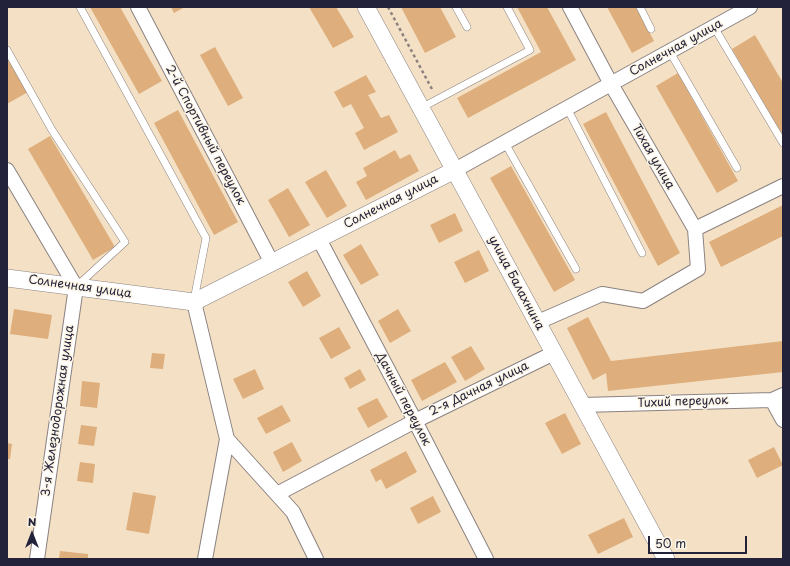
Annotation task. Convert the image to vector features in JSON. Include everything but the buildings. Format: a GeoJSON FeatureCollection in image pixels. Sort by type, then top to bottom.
{"type":"FeatureCollection","features":[{"type":"Feature","properties":{"kind":"street","name":"2-й Спортивный переулок"},"geometry":{"type":"LineString","coordinates":[[138,7],[272,263]]}},
{"type":"Feature","properties":{"kind":"street","name":"улица Балахнина"},"geometry":{"type":"LineString","coordinates":[[366,7],[666,559]]}},
{"type":"Feature","properties":{"kind":"street","name":"Тихая улица"},"geometry":{"type":"LineString","coordinates":[[570,7],[610,84],[695,229]]}},
{"type":"Feature","properties":{"kind":"street","name":"Солнечная улица"},"geometry":{"type":"LineString","coordinates":[[7,278],[194,302],[455,170],[750,7]]}},
{"type":"Feature","properties":{"kind":"street"},"geometry":{"type":"LineString","coordinates":[[7,170],[76,287]]}},
{"type":"Feature","properties":{"kind":"street"},"geometry":{"type":"LineString","coordinates":[[538,322],[602,294],[643,301],[698,269],[695,229],[783,186]]}},
{"type":"Feature","properties":{"kind":"street","name":"Дачный переулок"},"geometry":{"type":"LineString","coordinates":[[319,239],[486,559]]}},
{"type":"Feature","properties":{"kind":"street","name":"3-я Железнодорожная улица"},"geometry":{"type":"LineString","coordinates":[[37,559],[76,287]]}},
{"type":"Feature","properties":{"kind":"street"},"geometry":{"type":"LineString","coordinates":[[194,302],[227,438],[205,559]]}},
{"type":"Feature","properties":{"kind":"street","name":"2-я Дачная улица"},"geometry":{"type":"LineString","coordinates":[[277,494],[415,421],[554,353]]}},
{"type":"Feature","properties":{"kind":"street"},"geometry":{"type":"LineString","coordinates":[[778,398],[783,420]]}},
{"type":"Feature","properties":{"kind":"street","name":"Тихий переулок"},"geometry":{"type":"LineString","coordinates":[[582,405],[778,398]]}},
{"type":"Feature","properties":{"kind":"street"},"geometry":{"type":"LineString","coordinates":[[227,438],[293,512],[316,559]]}},
{"type":"Feature","properties":{"kind":"lane"},"geometry":{"type":"LineString","coordinates":[[80,7],[206,238],[194,302]]}},
{"type":"Feature","properties":{"kind":"lane"},"geometry":{"type":"LineString","coordinates":[[456,7],[467,27]]}},
{"type":"Feature","properties":{"kind":"lane"},"geometry":{"type":"LineString","coordinates":[[421,108],[530,50],[507,7]]}},
{"type":"Feature","properties":{"kind":"lane"},"geometry":{"type":"LineString","coordinates":[[640,7],[651,29]]}},
{"type":"Feature","properties":{"kind":"lane"},"geometry":{"type":"LineString","coordinates":[[714,27],[783,144]]}},
{"type":"Feature","properties":{"kind":"lane"},"geometry":{"type":"LineString","coordinates":[[7,50],[52,130],[125,242],[76,287]]}},
{"type":"Feature","properties":{"kind":"lane"},"geometry":{"type":"LineString","coordinates":[[670,52],[737,168]]}},
{"type":"Feature","properties":{"kind":"lane"},"geometry":{"type":"LineString","coordinates":[[567,108],[642,253]]}},
{"type":"Feature","properties":{"kind":"lane"},"geometry":{"type":"LineString","coordinates":[[505,143],[576,269]]}},
{"type":"Feature","properties":{"kind":"path"},"geometry":{"type":"LineString","coordinates":[[388,7],[438,99]]}}]}
